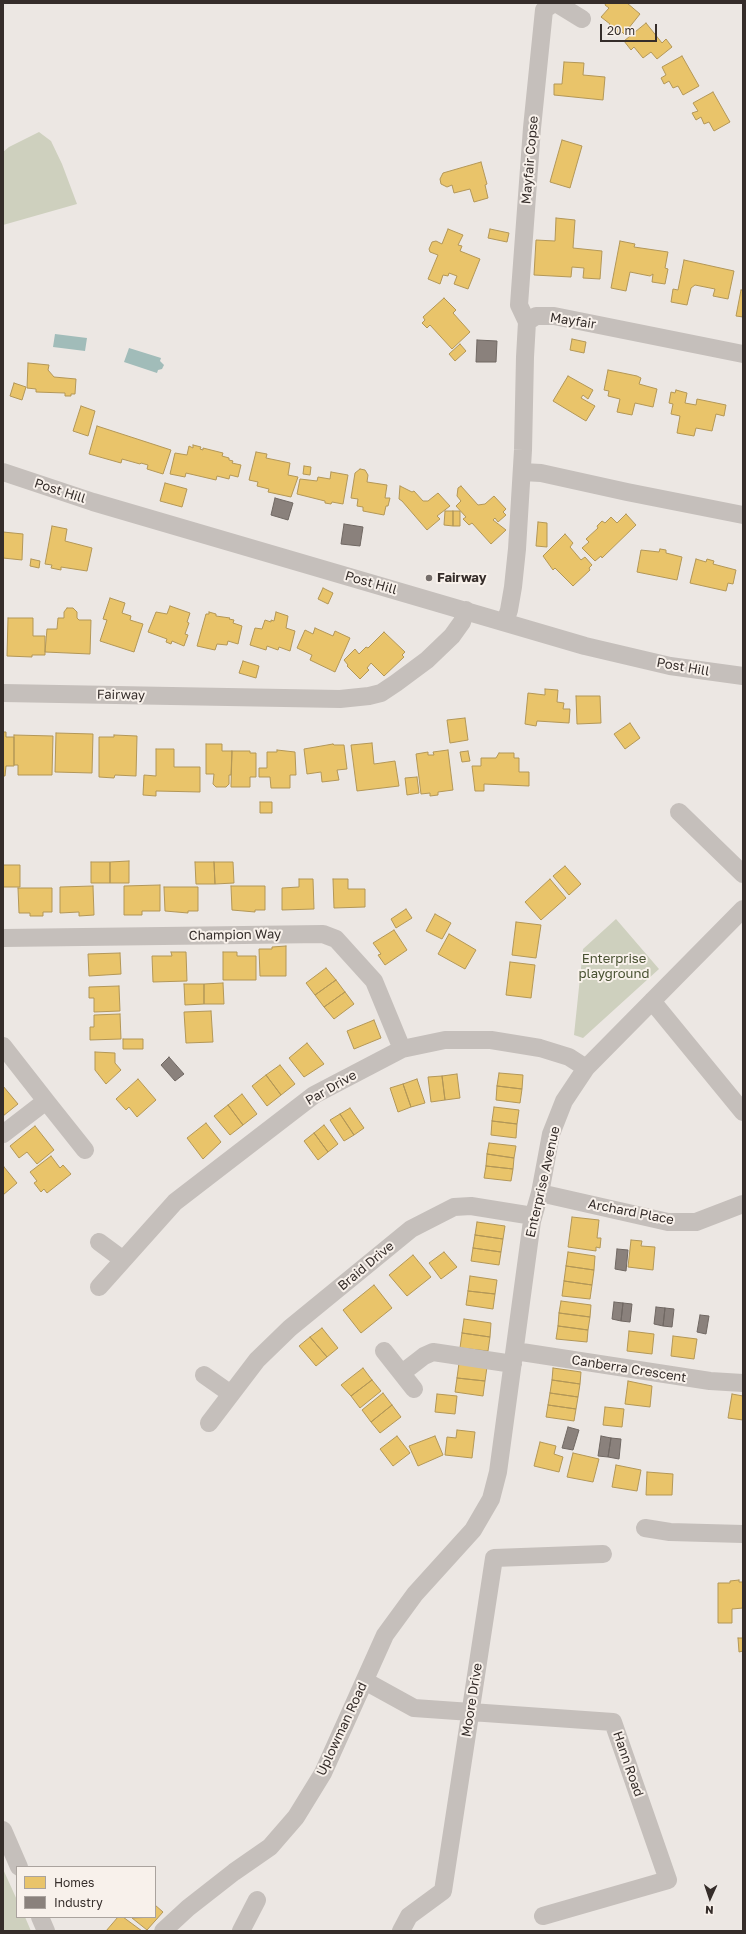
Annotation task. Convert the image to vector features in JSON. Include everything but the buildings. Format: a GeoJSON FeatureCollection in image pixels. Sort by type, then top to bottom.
{"type":"FeatureCollection","features":[{"type":"Feature","properties":{"kind":"street","name":"Mayfair Copse"},"geometry":{"type":"LineString","coordinates":[[527,322],[519,305],[532,128],[544,10],[555,3],[582,19]]}},
{"type":"Feature","properties":{"kind":"street","name":"Mayfair"},"geometry":{"type":"LineString","coordinates":[[527,322],[536,316],[554,316],[743,354]]}},
{"type":"Feature","properties":{"kind":"street"},"geometry":{"type":"LineString","coordinates":[[505,622],[509,610],[513,587],[522,472],[524,357],[527,322]]}},
{"type":"Feature","properties":{"kind":"street","name":"Post Hill"},"geometry":{"type":"LineString","coordinates":[[3,472],[93,502],[585,646],[670,666],[743,676]]}},
{"type":"Feature","properties":{"kind":"street"},"geometry":{"type":"LineString","coordinates":[[522,472],[541,473],[743,515]]}},
{"type":"Feature","properties":{"kind":"street","name":"Fairway"},"geometry":{"type":"LineString","coordinates":[[3,693],[340,699],[369,696],[381,693],[427,660],[452,636],[462,622],[466,610]]}},
{"type":"Feature","properties":{"kind":"street"},"geometry":{"type":"LineString","coordinates":[[679,812],[743,874]]}},
{"type":"Feature","properties":{"kind":"street","name":"Enterprise Avenue"},"geometry":{"type":"LineString","coordinates":[[491,1499],[498,1472],[533,1216],[540,1193],[552,1134],[564,1101],[586,1068],[743,909]]}},
{"type":"Feature","properties":{"kind":"street","name":"Champion Way"},"geometry":{"type":"LineString","coordinates":[[3,938],[323,934],[336,939],[374,981],[402,1049]]}},
{"type":"Feature","properties":{"kind":"street"},"geometry":{"type":"LineString","coordinates":[[652,1001],[743,1112]]}},
{"type":"Feature","properties":{"kind":"street","name":"Par Drive"},"geometry":{"type":"LineString","coordinates":[[98,1287],[170,1206],[314,1095],[402,1049],[445,1040],[492,1040],[540,1048],[568,1057],[586,1068]]}},
{"type":"Feature","properties":{"kind":"street"},"geometry":{"type":"LineString","coordinates":[[3,1046],[85,1150]]}},
{"type":"Feature","properties":{"kind":"street"},"geometry":{"type":"LineString","coordinates":[[3,1134],[46,1101]]}},
{"type":"Feature","properties":{"kind":"street","name":"Archard Place"},"geometry":{"type":"LineString","coordinates":[[540,1193],[668,1222],[696,1222],[743,1204]]}},
{"type":"Feature","properties":{"kind":"street","name":"Braid Drive"},"geometry":{"type":"LineString","coordinates":[[209,1423],[256,1360],[290,1328],[412,1229],[454,1207],[471,1206],[533,1216]]}},
{"type":"Feature","properties":{"kind":"street"},"geometry":{"type":"LineString","coordinates":[[99,1242],[122,1259]]}},
{"type":"Feature","properties":{"kind":"street"},"geometry":{"type":"LineString","coordinates":[[384,1351],[414,1389]]}},
{"type":"Feature","properties":{"kind":"street","name":"Canberra Crescent"},"geometry":{"type":"LineString","coordinates":[[402,1373],[424,1356],[433,1352],[514,1357],[710,1381],[743,1383]]}},
{"type":"Feature","properties":{"kind":"street"},"geometry":{"type":"LineString","coordinates":[[204,1375],[231,1394]]}},
{"type":"Feature","properties":{"kind":"street","name":"Uplowman Road"},"geometry":{"type":"LineString","coordinates":[[163,1931],[188,1908],[234,1872],[270,1847],[296,1817],[323,1773],[385,1635],[415,1594],[473,1530],[491,1499]]}},
{"type":"Feature","properties":{"kind":"street"},"geometry":{"type":"LineString","coordinates":[[644,1528],[670,1532],[743,1534]]}},
{"type":"Feature","properties":{"kind":"street","name":"Moore Drive"},"geometry":{"type":"LineString","coordinates":[[401,1931],[409,1916],[443,1891],[494,1558],[603,1554]]}},
{"type":"Feature","properties":{"kind":"street","name":"Hann Road"},"geometry":{"type":"LineString","coordinates":[[365,1681],[414,1708],[613,1722],[668,1880],[543,1916]]}},
{"type":"Feature","properties":{"kind":"street"},"geometry":{"type":"LineString","coordinates":[[3,1830],[19,1866]]}},
{"type":"Feature","properties":{"kind":"street"},"geometry":{"type":"LineString","coordinates":[[241,1931],[257,1900]]}},
{"type":"Feature","properties":{"kind":"street"},"geometry":{"type":"LineString","coordinates":[[40,1918],[46,1931]]}},
{"type":"Feature","properties":{"kind":"green space"},"geometry":{"type":"Polygon","coordinates":[[[39,132],[51,141],[62,164],[77,204],[3,225],[3,152],[9,147],[39,132]]]}},
{"type":"Feature","properties":{"kind":"green space","name":"Enterprise playground"},"geometry":{"type":"Polygon","coordinates":[[[616,919],[659,969],[583,1038],[574,1035],[583,949],[616,919]]]}},
{"type":"Feature","properties":{"kind":"green space"},"geometry":{"type":"Polygon","coordinates":[[[3,1869],[16,1898],[16,1918],[25,1918],[31,1931],[3,1931],[3,1869]]]}},
{"type":"Feature","properties":{"kind":"water"},"geometry":{"type":"Polygon","coordinates":[[[55,334],[87,338],[85,351],[53,347],[55,334]]]}},
{"type":"Feature","properties":{"kind":"water"},"geometry":{"type":"Polygon","coordinates":[[[129,348],[161,358],[160,361],[164,365],[162,369],[158,370],[157,373],[124,362],[129,348]]]}},
{"type":"Feature","properties":{"kind":"place","name":"Fairway"},"geometry":{"type":"Point","coordinates":[429,578]}}]}
